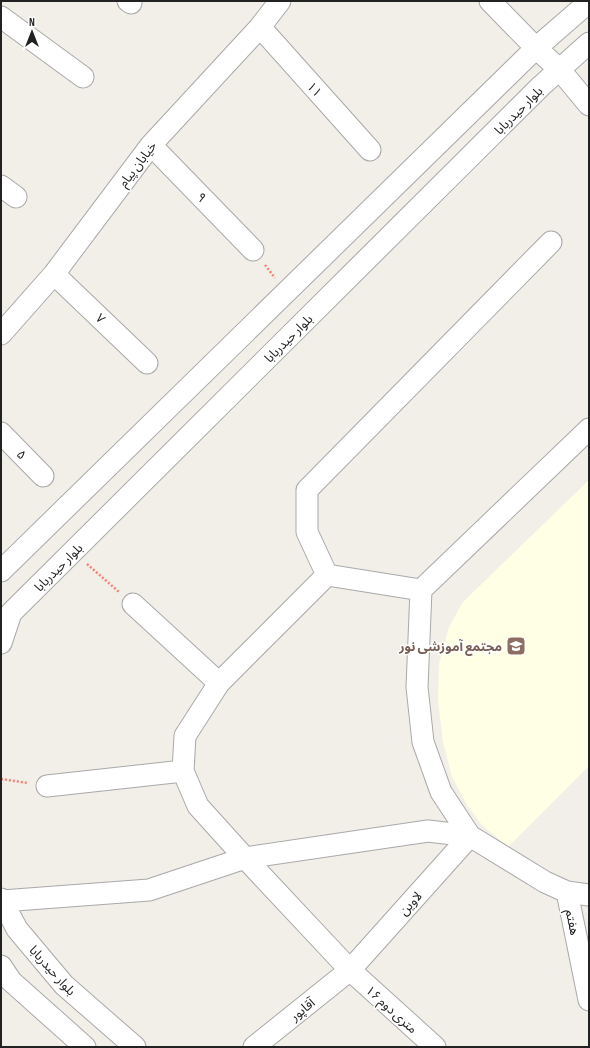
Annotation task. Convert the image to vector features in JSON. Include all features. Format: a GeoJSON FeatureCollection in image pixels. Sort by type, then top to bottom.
{"type":"FeatureCollection","features":[{"type":"Feature","properties":{"kind":"street","name":"خیابان پیام"},"geometry":{"type":"LineString","coordinates":[[1,334],[54,274],[151,144],[260,28],[280,1]]}},
{"type":"Feature","properties":{"kind":"street"},"geometry":{"type":"LineString","coordinates":[[490,1],[560,70],[589,105]]}},
{"type":"Feature","properties":{"kind":"street"},"geometry":{"type":"LineString","coordinates":[[1,571],[536,48],[589,2]]}},
{"type":"Feature","properties":{"kind":"street"},"geometry":{"type":"LineString","coordinates":[[1,17],[83,77]]}},
{"type":"Feature","properties":{"kind":"street","name":"۱۱"},"geometry":{"type":"LineString","coordinates":[[260,28],[370,150]]}},
{"type":"Feature","properties":{"kind":"street","name":"بلوار حیدربابا"},"geometry":{"type":"LineString","coordinates":[[1,643],[11,613],[536,92],[589,43]]}},
{"type":"Feature","properties":{"kind":"street","name":"۹"},"geometry":{"type":"LineString","coordinates":[[151,144],[253,250]]}},
{"type":"Feature","properties":{"kind":"street"},"geometry":{"type":"LineString","coordinates":[[327,575],[307,532],[307,490],[550,242]]}},
{"type":"Feature","properties":{"kind":"street","name":"۷"},"geometry":{"type":"LineString","coordinates":[[54,274],[147,363]]}},
{"type":"Feature","properties":{"kind":"street"},"geometry":{"type":"LineString","coordinates":[[470,836],[441,792],[423,742],[417,687],[421,590],[589,429]]}},
{"type":"Feature","properties":{"kind":"street","name":"۵"},"geometry":{"type":"LineString","coordinates":[[1,433],[43,476]]}},
{"type":"Feature","properties":{"kind":"street"},"geometry":{"type":"LineString","coordinates":[[327,575],[421,590]]}},
{"type":"Feature","properties":{"kind":"street"},"geometry":{"type":"LineString","coordinates":[[47,786],[182,771],[185,736],[219,683],[327,575]]}},
{"type":"Feature","properties":{"kind":"street"},"geometry":{"type":"LineString","coordinates":[[133,604],[219,683]]}},
{"type":"Feature","properties":{"kind":"street","name":"۱۶ متری دوم"},"geometry":{"type":"LineString","coordinates":[[182,771],[198,806],[244,858],[350,970],[435,1047]]}},
{"type":"Feature","properties":{"kind":"street"},"geometry":{"type":"LineString","coordinates":[[2,900],[149,890],[244,858],[428,831],[470,836],[545,882],[567,892],[589,895]]}},
{"type":"Feature","properties":{"kind":"street","name":"لاوین"},"geometry":{"type":"LineString","coordinates":[[350,970],[470,836]]}},
{"type":"Feature","properties":{"kind":"street","name":"هفتم"},"geometry":{"type":"LineString","coordinates":[[567,892],[589,1000]]}},
{"type":"Feature","properties":{"kind":"street","name":"بلوار حیدربابا"},"geometry":{"type":"LineString","coordinates":[[2,900],[18,929],[64,985],[135,1047]]}},
{"type":"Feature","properties":{"kind":"street"},"geometry":{"type":"LineString","coordinates":[[1,966],[11,981],[85,1047]]}},
{"type":"Feature","properties":{"kind":"street","name":"آقاپور"},"geometry":{"type":"LineString","coordinates":[[254,1047],[350,970]]}},
{"type":"Feature","properties":{"kind":"path"},"geometry":{"type":"LineString","coordinates":[[253,250],[286,293]]}},
{"type":"Feature","properties":{"kind":"path"},"geometry":{"type":"LineString","coordinates":[[72,552],[133,604]]}},
{"type":"Feature","properties":{"kind":"path"},"geometry":{"type":"LineString","coordinates":[[1,779],[47,786]]}},
{"type":"Feature","properties":{"kind":"shaded area","name":"مجتمع آموزشی نور"},"geometry":{"type":"Polygon","coordinates":[[[589,480],[589,766],[508,847],[482,825],[467,805],[452,777],[443,742],[438,701],[439,664],[449,627],[463,602],[589,480]]]}},
{"type":"Feature","properties":{"kind":"place","name":"مجتمع آموزشی نور"},"geometry":{"type":"Point","coordinates":[516,646]}}]}
